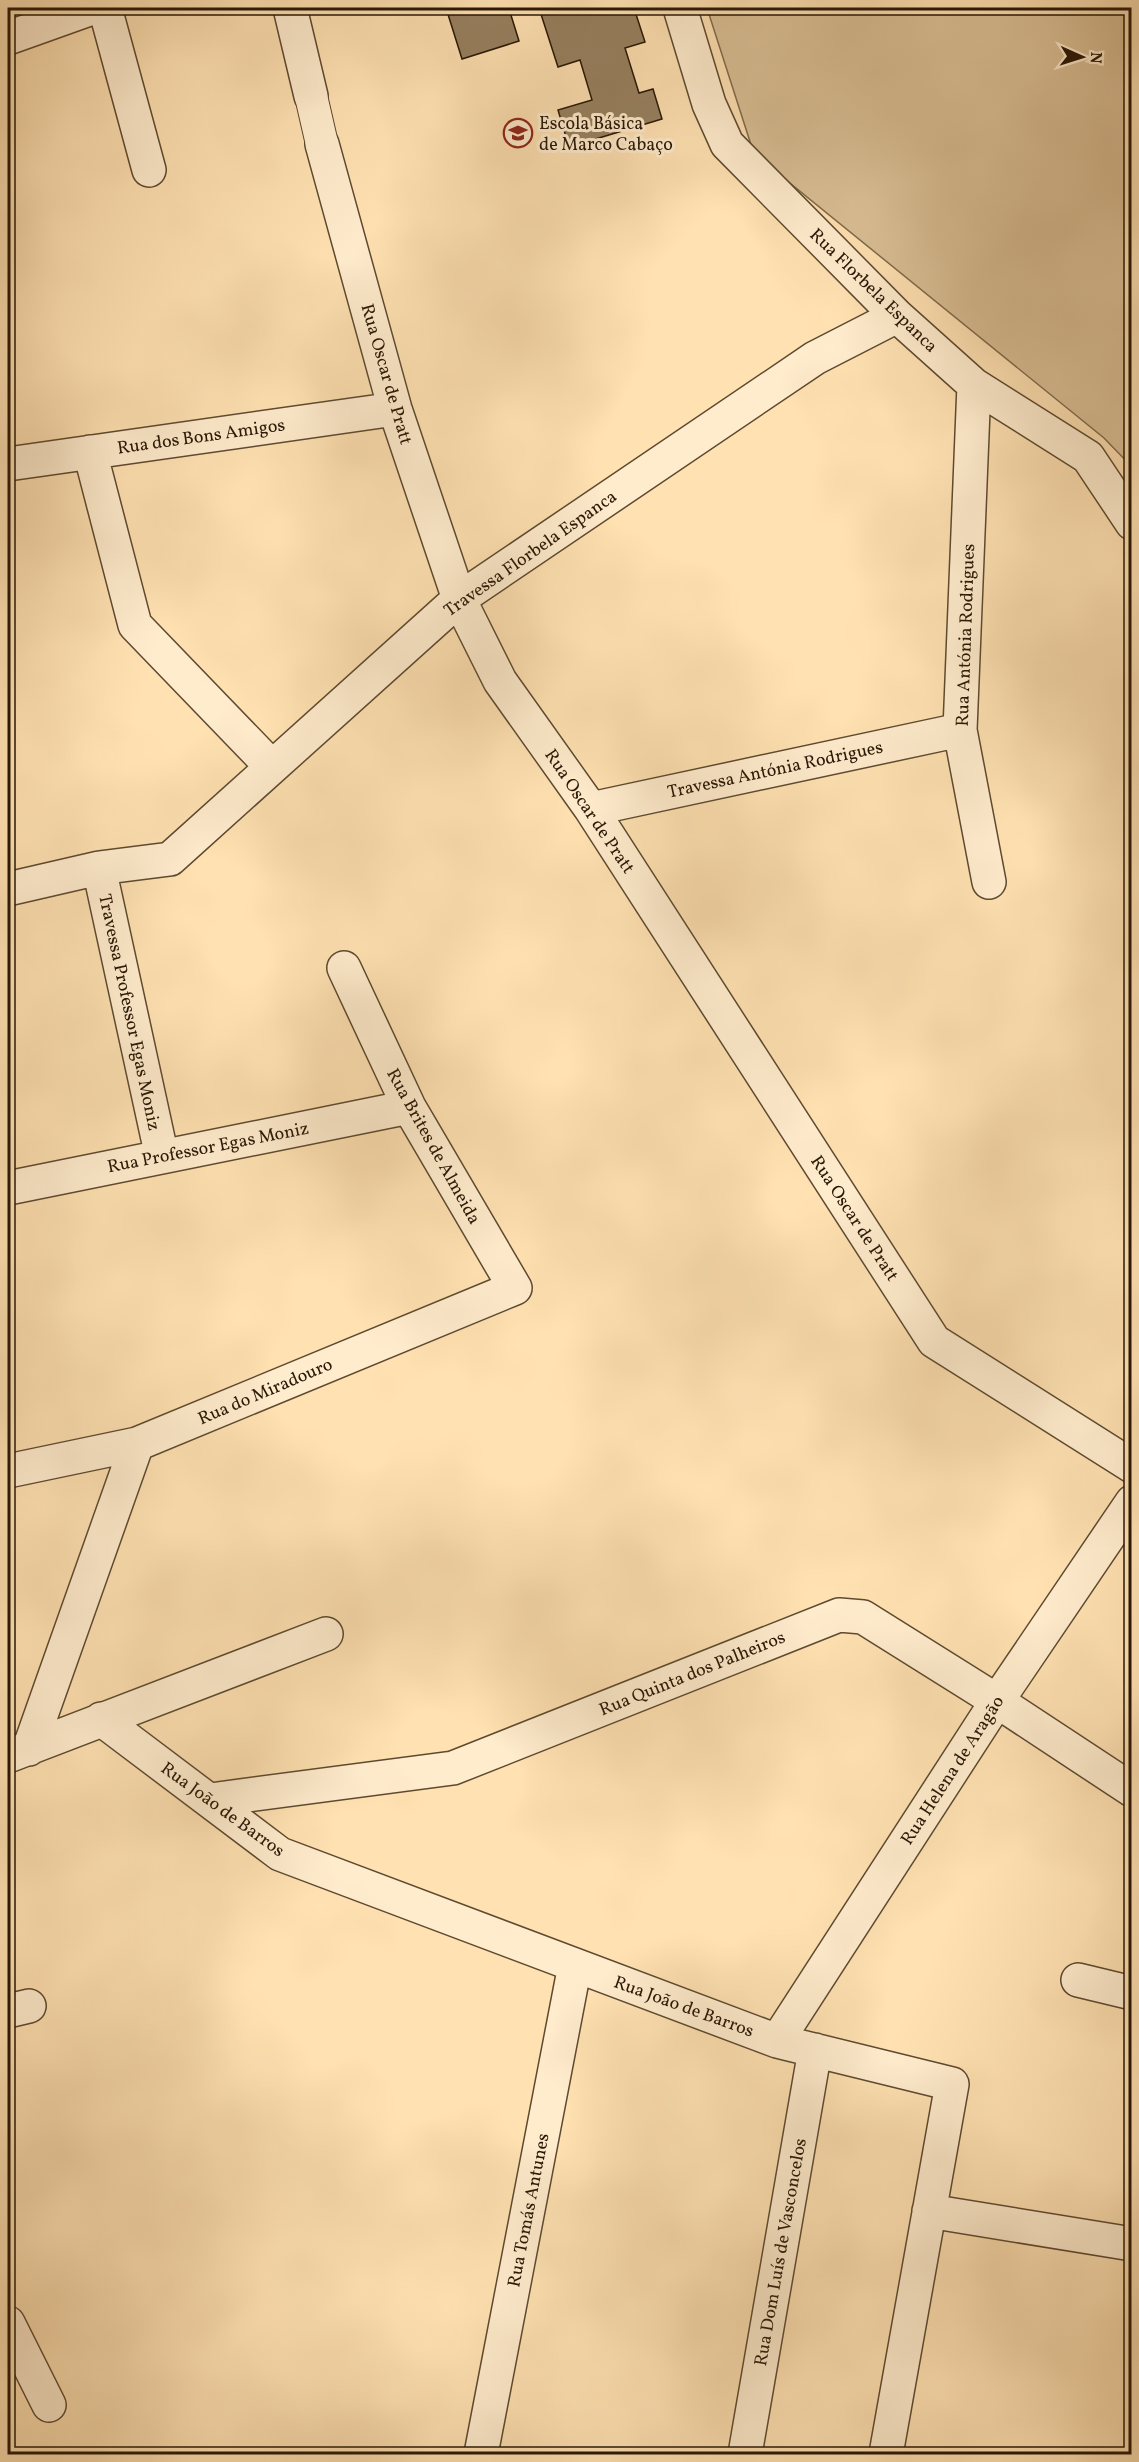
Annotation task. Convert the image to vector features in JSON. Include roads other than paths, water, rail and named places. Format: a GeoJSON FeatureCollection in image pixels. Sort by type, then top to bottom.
{"type":"FeatureCollection","features":[{"type":"Feature","properties":{"kind":"street"},"geometry":{"type":"LineString","coordinates":[[8,38],[92,8]]}},
{"type":"Feature","properties":{"kind":"street"},"geometry":{"type":"LineString","coordinates":[[105,8],[149,170]]}},
{"type":"Feature","properties":{"kind":"street","name":"Rua Oscar de Pratt"},"geometry":{"type":"LineString","coordinates":[[290,8],[322,144],[395,409],[459,599],[500,681],[591,809],[934,1341],[1131,1466]]}},
{"type":"Feature","properties":{"kind":"street","name":"Rua Florbela Espanca"},"geometry":{"type":"LineString","coordinates":[[680,8],[709,104],[727,144],[897,316],[974,385],[1088,457],[1131,523]]}},
{"type":"Feature","properties":{"kind":"street","name":"Travessa Florbela Espanca"},"geometry":{"type":"LineString","coordinates":[[8,889],[99,868],[170,859],[459,599],[815,358],[897,316]]}},
{"type":"Feature","properties":{"kind":"street","name":"Rua Antónia Rodrigues"},"geometry":{"type":"LineString","coordinates":[[974,385],[960,730],[989,882]]}},
{"type":"Feature","properties":{"kind":"street","name":"Rua dos Bons Amigos"},"geometry":{"type":"LineString","coordinates":[[8,464],[395,409]]}},
{"type":"Feature","properties":{"kind":"street"},"geometry":{"type":"LineString","coordinates":[[90,452],[135,625],[272,767]]}},
{"type":"Feature","properties":{"kind":"street","name":"Travessa Antónia Rodrigues"},"geometry":{"type":"LineString","coordinates":[[591,809],[960,730]]}},
{"type":"Feature","properties":{"kind":"street","name":"Travessa Professor Egas Moniz"},"geometry":{"type":"LineString","coordinates":[[99,868],[162,1157]]}},
{"type":"Feature","properties":{"kind":"street","name":"Rua Brites de Almeida"},"geometry":{"type":"LineString","coordinates":[[344,968],[408,1107],[515,1288]]}},
{"type":"Feature","properties":{"kind":"street","name":"Rua Professor Egas Moniz"},"geometry":{"type":"LineString","coordinates":[[8,1188],[408,1107]]}},
{"type":"Feature","properties":{"kind":"street","name":"Rua do Miradouro"},"geometry":{"type":"LineString","coordinates":[[8,1471],[137,1444],[515,1288]]}},
{"type":"Feature","properties":{"kind":"street"},"geometry":{"type":"LineString","coordinates":[[18,1752],[137,1444]]}},
{"type":"Feature","properties":{"kind":"street","name":"Rua Helena de Aragão"},"geometry":{"type":"LineString","coordinates":[[777,2040],[997,1701],[1131,1502]]}},
{"type":"Feature","properties":{"kind":"street","name":"Rua Quinta dos Palheiros"},"geometry":{"type":"LineString","coordinates":[[210,1800],[453,1768],[838,1614],[863,1617],[997,1701],[1131,1790]]}},
{"type":"Feature","properties":{"kind":"street"},"geometry":{"type":"LineString","coordinates":[[18,1752],[326,1634]]}},
{"type":"Feature","properties":{"kind":"street","name":"Rua João de Barros"},"geometry":{"type":"LineString","coordinates":[[101,1719],[280,1854],[777,2040],[952,2084],[886,2454]]}},
{"type":"Feature","properties":{"kind":"street","name":"Rua Tomás Antunes"},"geometry":{"type":"LineString","coordinates":[[481,2454],[575,1965]]}},
{"type":"Feature","properties":{"kind":"street"},"geometry":{"type":"LineString","coordinates":[[1078,1980],[1131,1993]]}},
{"type":"Feature","properties":{"kind":"street","name":"Rua Dom Luís de Vasconcelos"},"geometry":{"type":"LineString","coordinates":[[745,2454],[815,2050]]}},
{"type":"Feature","properties":{"kind":"street"},"geometry":{"type":"LineString","coordinates":[[929,2211],[1131,2244]]}},
{"type":"Feature","properties":{"kind":"street"},"geometry":{"type":"LineString","coordinates":[[8,2323],[49,2405]]}},
{"type":"Feature","properties":{"kind":"place","name":"Escola Básica de Marco Cabaço"},"geometry":{"type":"Point","coordinates":[518,133]}}]}
